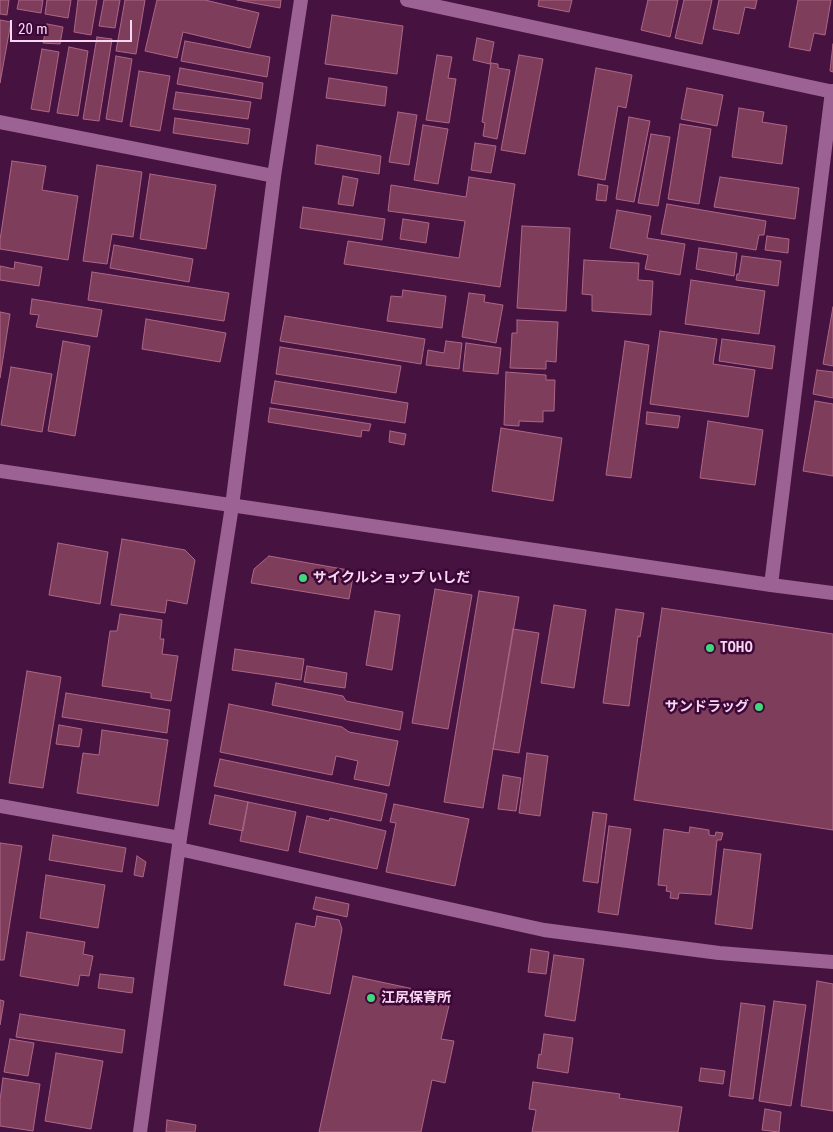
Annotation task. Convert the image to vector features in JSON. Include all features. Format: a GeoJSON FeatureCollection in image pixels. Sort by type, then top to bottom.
{"type":"FeatureCollection","features":[{"type":"Feature","properties":{"kind":"street"},"geometry":{"type":"LineString","coordinates":[[140,1132],[180,844],[232,506],[274,176],[301,0]]}},
{"type":"Feature","properties":{"kind":"street"},"geometry":{"type":"LineString","coordinates":[[407,0],[832,91],[771,585]]}},
{"type":"Feature","properties":{"kind":"street"},"geometry":{"type":"LineString","coordinates":[[0,122],[274,176]]}},
{"type":"Feature","properties":{"kind":"street"},"geometry":{"type":"LineString","coordinates":[[0,472],[833,593]]}},
{"type":"Feature","properties":{"kind":"street"},"geometry":{"type":"LineString","coordinates":[[0,806],[180,844],[544,930],[719,953],[833,962]]}},
{"type":"Feature","properties":{"kind":"building"},"geometry":{"type":"Polygon","coordinates":[[[0,0],[9,0],[7,15],[0,14],[0,0]]]}},
{"type":"Feature","properties":{"kind":"building"},"geometry":{"type":"Polygon","coordinates":[[[19,0],[43,0],[41,13],[17,9],[19,0]]]}},
{"type":"Feature","properties":{"kind":"building"},"geometry":{"type":"Polygon","coordinates":[[[47,0],[71,0],[68,18],[45,14],[47,0]]]}},
{"type":"Feature","properties":{"kind":"building"},"geometry":{"type":"Polygon","coordinates":[[[78,0],[97,0],[91,35],[74,32],[78,0]]]}},
{"type":"Feature","properties":{"kind":"building"},"geometry":{"type":"Polygon","coordinates":[[[104,0],[120,0],[115,28],[99,26],[104,0]]]}},
{"type":"Feature","properties":{"kind":"building"},"geometry":{"type":"Polygon","coordinates":[[[125,0],[145,0],[136,54],[116,51],[125,0]]]}},
{"type":"Feature","properties":{"kind":"building"},"geometry":{"type":"Polygon","coordinates":[[[157,0],[205,0],[259,13],[250,48],[183,32],[177,58],[145,51],[157,0]]]}},
{"type":"Feature","properties":{"kind":"building"},"geometry":{"type":"Polygon","coordinates":[[[237,0],[281,0],[280,8],[237,0]]]}},
{"type":"Feature","properties":{"kind":"building"},"geometry":{"type":"Polygon","coordinates":[[[539,0],[572,0],[569,12],[538,6],[539,0]]]}},
{"type":"Feature","properties":{"kind":"building"},"geometry":{"type":"Polygon","coordinates":[[[648,0],[678,0],[670,37],[641,30],[648,0]]]}},
{"type":"Feature","properties":{"kind":"building"},"geometry":{"type":"Polygon","coordinates":[[[684,0],[712,0],[702,44],[675,38],[684,0]]]}},
{"type":"Feature","properties":{"kind":"building"},"geometry":{"type":"Polygon","coordinates":[[[719,0],[757,0],[755,9],[745,7],[739,34],[713,29],[719,0]]]}},
{"type":"Feature","properties":{"kind":"building"},"geometry":{"type":"Polygon","coordinates":[[[798,0],[831,0],[825,35],[814,33],[810,51],[789,47],[798,0]]]}},
{"type":"Feature","properties":{"kind":"building"},"geometry":{"type":"Polygon","coordinates":[[[332,15],[403,26],[397,74],[325,64],[332,15]]]}},
{"type":"Feature","properties":{"kind":"building"},"geometry":{"type":"Polygon","coordinates":[[[0,20],[11,22],[0,83],[0,20]]]}},
{"type":"Feature","properties":{"kind":"building"},"geometry":{"type":"Polygon","coordinates":[[[47,24],[63,27],[60,44],[43,43],[47,24]]]}},
{"type":"Feature","properties":{"kind":"building"},"geometry":{"type":"Polygon","coordinates":[[[97,37],[112,39],[99,121],[83,119],[97,37]]]}},
{"type":"Feature","properties":{"kind":"building"},"geometry":{"type":"Polygon","coordinates":[[[477,38],[494,42],[490,64],[473,60],[477,38]]]}},
{"type":"Feature","properties":{"kind":"building"},"geometry":{"type":"Polygon","coordinates":[[[185,41],[270,57],[267,77],[181,61],[185,41]]]}},
{"type":"Feature","properties":{"kind":"building"},"geometry":{"type":"Polygon","coordinates":[[[833,44],[833,72],[830,71],[833,44]]]}},
{"type":"Feature","properties":{"kind":"building"},"geometry":{"type":"Polygon","coordinates":[[[69,47],[88,51],[78,116],[57,113],[69,47]]]}},
{"type":"Feature","properties":{"kind":"building"},"geometry":{"type":"Polygon","coordinates":[[[42,49],[59,52],[49,112],[31,109],[42,49]]]}},
{"type":"Feature","properties":{"kind":"building"},"geometry":{"type":"Polygon","coordinates":[[[437,55],[452,57],[448,78],[456,79],[449,123],[426,120],[437,55]]]}},
{"type":"Feature","properties":{"kind":"building"},"geometry":{"type":"Polygon","coordinates":[[[519,55],[543,59],[525,154],[501,150],[519,55]]]}},
{"type":"Feature","properties":{"kind":"building"},"geometry":{"type":"Polygon","coordinates":[[[116,56],[132,59],[122,122],[106,119],[116,56]]]}},
{"type":"Feature","properties":{"kind":"building"},"geometry":{"type":"Polygon","coordinates":[[[491,63],[498,64],[498,68],[510,70],[497,139],[483,136],[485,123],[482,122],[491,63]]]}},
{"type":"Feature","properties":{"kind":"building"},"geometry":{"type":"Polygon","coordinates":[[[180,68],[263,83],[261,99],[177,84],[180,68]]]}},
{"type":"Feature","properties":{"kind":"building"},"geometry":{"type":"Polygon","coordinates":[[[596,68],[632,75],[626,108],[618,106],[605,180],[578,175],[596,68]]]}},
{"type":"Feature","properties":{"kind":"building"},"geometry":{"type":"Polygon","coordinates":[[[139,71],[170,76],[160,131],[130,126],[139,71]]]}},
{"type":"Feature","properties":{"kind":"building"},"geometry":{"type":"Polygon","coordinates":[[[329,78],[387,87],[385,106],[326,98],[329,78]]]}},
{"type":"Feature","properties":{"kind":"building"},"geometry":{"type":"Polygon","coordinates":[[[687,88],[723,95],[717,126],[681,119],[687,88]]]}},
{"type":"Feature","properties":{"kind":"building"},"geometry":{"type":"Polygon","coordinates":[[[176,92],[251,102],[248,119],[173,109],[176,92]]]}},
{"type":"Feature","properties":{"kind":"building"},"geometry":{"type":"Polygon","coordinates":[[[739,108],[764,112],[762,122],[787,126],[782,164],[732,157],[739,108]]]}},
{"type":"Feature","properties":{"kind":"building"},"geometry":{"type":"Polygon","coordinates":[[[398,112],[417,115],[409,165],[389,162],[398,112]]]}},
{"type":"Feature","properties":{"kind":"building"},"geometry":{"type":"Polygon","coordinates":[[[629,117],[650,121],[634,202],[616,199],[629,117]]]}},
{"type":"Feature","properties":{"kind":"building"},"geometry":{"type":"Polygon","coordinates":[[[175,118],[250,129],[248,144],[173,133],[175,118]]]}},
{"type":"Feature","properties":{"kind":"building"},"geometry":{"type":"Polygon","coordinates":[[[680,124],[711,129],[699,204],[668,199],[680,124]]]}},
{"type":"Feature","properties":{"kind":"building"},"geometry":{"type":"Polygon","coordinates":[[[423,125],[448,129],[438,184],[414,180],[423,125]]]}},
{"type":"Feature","properties":{"kind":"building"},"geometry":{"type":"Polygon","coordinates":[[[651,134],[670,137],[658,206],[638,203],[651,134]]]}},
{"type":"Feature","properties":{"kind":"building"},"geometry":{"type":"Polygon","coordinates":[[[475,143],[496,146],[491,173],[471,170],[475,143]]]}},
{"type":"Feature","properties":{"kind":"building"},"geometry":{"type":"Polygon","coordinates":[[[317,145],[381,156],[379,174],[315,164],[317,145]]]}},
{"type":"Feature","properties":{"kind":"building"},"geometry":{"type":"Polygon","coordinates":[[[12,161],[46,166],[42,190],[78,196],[68,260],[0,249],[12,161]]]}},
{"type":"Feature","properties":{"kind":"building"},"geometry":{"type":"Polygon","coordinates":[[[97,165],[142,172],[133,237],[112,234],[107,264],[83,261],[97,165]]]}},
{"type":"Feature","properties":{"kind":"building"},"geometry":{"type":"Polygon","coordinates":[[[150,174],[216,185],[206,249],[140,239],[150,174]]]}},
{"type":"Feature","properties":{"kind":"building"},"geometry":{"type":"Polygon","coordinates":[[[343,176],[358,179],[353,206],[338,204],[343,176]]]}},
{"type":"Feature","properties":{"kind":"building"},"geometry":{"type":"Polygon","coordinates":[[[469,177],[515,184],[500,287],[344,264],[348,241],[459,258],[465,221],[388,211],[391,185],[466,197],[469,177]]]}},
{"type":"Feature","properties":{"kind":"building"},"geometry":{"type":"Polygon","coordinates":[[[720,177],[799,188],[795,219],[714,207],[720,177]]]}},
{"type":"Feature","properties":{"kind":"building"},"geometry":{"type":"Polygon","coordinates":[[[598,184],[608,186],[606,201],[596,200],[598,184]]]}},
{"type":"Feature","properties":{"kind":"building"},"geometry":{"type":"Polygon","coordinates":[[[667,204],[766,221],[764,235],[759,235],[756,250],[661,234],[667,204]]]}},
{"type":"Feature","properties":{"kind":"building"},"geometry":{"type":"Polygon","coordinates":[[[303,207],[385,219],[382,240],[300,228],[303,207]]]}},
{"type":"Feature","properties":{"kind":"building"},"geometry":{"type":"Polygon","coordinates":[[[617,210],[651,216],[647,238],[685,244],[680,275],[645,269],[648,255],[610,248],[617,210]]]}},
{"type":"Feature","properties":{"kind":"building"},"geometry":{"type":"Polygon","coordinates":[[[403,219],[429,223],[426,243],[400,239],[403,219]]]}},
{"type":"Feature","properties":{"kind":"building"},"geometry":{"type":"Polygon","coordinates":[[[522,226],[570,228],[566,311],[517,308],[522,226]]]}},
{"type":"Feature","properties":{"kind":"building"},"geometry":{"type":"Polygon","coordinates":[[[767,236],[789,239],[788,253],[765,250],[767,236]]]}},
{"type":"Feature","properties":{"kind":"building"},"geometry":{"type":"Polygon","coordinates":[[[114,245],[193,259],[189,282],[110,268],[114,245]]]}},
{"type":"Feature","properties":{"kind":"building"},"geometry":{"type":"Polygon","coordinates":[[[699,248],[737,253],[734,276],[696,269],[699,248]]]}},
{"type":"Feature","properties":{"kind":"building"},"geometry":{"type":"Polygon","coordinates":[[[742,256],[781,261],[778,286],[736,280],[742,256]]]}},
{"type":"Feature","properties":{"kind":"building"},"geometry":{"type":"Polygon","coordinates":[[[584,260],[639,263],[638,280],[653,281],[651,315],[592,311],[592,295],[582,294],[584,260]]]}},
{"type":"Feature","properties":{"kind":"building"},"geometry":{"type":"Polygon","coordinates":[[[15,262],[42,267],[39,286],[0,280],[0,266],[14,269],[15,262]]]}},
{"type":"Feature","properties":{"kind":"building"},"geometry":{"type":"Polygon","coordinates":[[[92,272],[229,293],[224,321],[88,300],[92,272]]]}},
{"type":"Feature","properties":{"kind":"building"},"geometry":{"type":"Polygon","coordinates":[[[691,280],[765,291],[759,334],[685,324],[691,280]]]}},
{"type":"Feature","properties":{"kind":"building"},"geometry":{"type":"Polygon","coordinates":[[[403,290],[446,296],[442,328],[387,321],[391,296],[402,297],[403,290]]]}},
{"type":"Feature","properties":{"kind":"building"},"geometry":{"type":"Polygon","coordinates":[[[469,293],[485,295],[484,302],[503,305],[496,343],[462,337],[469,293]]]}},
{"type":"Feature","properties":{"kind":"building"},"geometry":{"type":"Polygon","coordinates":[[[32,299],[102,310],[97,337],[36,327],[39,315],[30,314],[32,299]]]}},
{"type":"Feature","properties":{"kind":"building"},"geometry":{"type":"Polygon","coordinates":[[[833,307],[833,366],[823,364],[833,307]]]}},
{"type":"Feature","properties":{"kind":"building"},"geometry":{"type":"Polygon","coordinates":[[[0,312],[10,314],[0,378],[0,312]]]}},
{"type":"Feature","properties":{"kind":"building"},"geometry":{"type":"Polygon","coordinates":[[[285,316],[425,339],[421,364],[280,341],[285,316]]]}},
{"type":"Feature","properties":{"kind":"building"},"geometry":{"type":"Polygon","coordinates":[[[146,319],[226,333],[220,362],[142,349],[146,319]]]}},
{"type":"Feature","properties":{"kind":"building"},"geometry":{"type":"Polygon","coordinates":[[[517,320],[558,322],[556,362],[546,361],[546,369],[510,368],[512,333],[517,333],[517,320]]]}},
{"type":"Feature","properties":{"kind":"building"},"geometry":{"type":"Polygon","coordinates":[[[660,331],[717,339],[713,364],[755,370],[748,417],[650,404],[660,331]]]}},
{"type":"Feature","properties":{"kind":"building"},"geometry":{"type":"Polygon","coordinates":[[[722,339],[775,346],[772,369],[719,361],[722,339]]]}},
{"type":"Feature","properties":{"kind":"building"},"geometry":{"type":"Polygon","coordinates":[[[63,341],[90,346],[75,436],[48,431],[63,341]]]}},
{"type":"Feature","properties":{"kind":"building"},"geometry":{"type":"Polygon","coordinates":[[[446,341],[462,343],[459,369],[426,365],[428,350],[444,353],[446,341]]]}},
{"type":"Feature","properties":{"kind":"building"},"geometry":{"type":"Polygon","coordinates":[[[625,341],[649,345],[631,478],[606,475],[625,341]]]}},
{"type":"Feature","properties":{"kind":"building"},"geometry":{"type":"Polygon","coordinates":[[[466,343],[501,348],[498,374],[463,371],[466,343]]]}},
{"type":"Feature","properties":{"kind":"building"},"geometry":{"type":"Polygon","coordinates":[[[280,347],[401,366],[396,393],[276,374],[280,347]]]}},
{"type":"Feature","properties":{"kind":"building"},"geometry":{"type":"Polygon","coordinates":[[[11,367],[52,374],[42,432],[1,425],[11,367]]]}},
{"type":"Feature","properties":{"kind":"building"},"geometry":{"type":"Polygon","coordinates":[[[817,370],[833,372],[833,398],[813,394],[817,370]]]}},
{"type":"Feature","properties":{"kind":"building"},"geometry":{"type":"Polygon","coordinates":[[[506,372],[546,375],[546,380],[555,380],[554,411],[543,411],[543,422],[519,421],[519,426],[504,425],[506,372]]]}},
{"type":"Feature","properties":{"kind":"building"},"geometry":{"type":"Polygon","coordinates":[[[275,381],[408,403],[405,423],[271,403],[275,381]]]}},
{"type":"Feature","properties":{"kind":"building"},"geometry":{"type":"Polygon","coordinates":[[[815,401],[833,404],[833,476],[803,471],[815,401]]]}},
{"type":"Feature","properties":{"kind":"building"},"geometry":{"type":"Polygon","coordinates":[[[270,408],[371,424],[369,431],[362,430],[361,437],[268,422],[270,408]]]}},
{"type":"Feature","properties":{"kind":"building"},"geometry":{"type":"Polygon","coordinates":[[[647,412],[680,416],[678,428],[646,424],[647,412]]]}},
{"type":"Feature","properties":{"kind":"building"},"geometry":{"type":"Polygon","coordinates":[[[708,421],[763,430],[755,485],[700,478],[708,421]]]}},
{"type":"Feature","properties":{"kind":"building"},"geometry":{"type":"Polygon","coordinates":[[[501,428],[562,438],[553,501],[492,491],[501,428]]]}},
{"type":"Feature","properties":{"kind":"building"},"geometry":{"type":"Polygon","coordinates":[[[390,431],[406,434],[404,445],[389,442],[390,431]]]}},
{"type":"Feature","properties":{"kind":"building"},"geometry":{"type":"Polygon","coordinates":[[[122,539],[185,550],[195,560],[187,604],[167,600],[165,613],[111,605],[122,539]]]}},
{"type":"Feature","properties":{"kind":"building"},"geometry":{"type":"Polygon","coordinates":[[[58,543],[108,552],[100,604],[49,595],[58,543]]]}},
{"type":"Feature","properties":{"kind":"building"},"geometry":{"type":"Polygon","coordinates":[[[269,556],[354,571],[349,599],[251,583],[254,569],[269,556]]]}},
{"type":"Feature","properties":{"kind":"building"},"geometry":{"type":"Polygon","coordinates":[[[435,589],[472,595],[448,729],[412,723],[435,589]]]}},
{"type":"Feature","properties":{"kind":"building"},"geometry":{"type":"Polygon","coordinates":[[[479,591],[519,597],[483,808],[444,802],[479,591]]]}},
{"type":"Feature","properties":{"kind":"building"},"geometry":{"type":"Polygon","coordinates":[[[554,605],[586,610],[574,688],[541,683],[554,605]]]}},
{"type":"Feature","properties":{"kind":"building"},"geometry":{"type":"Polygon","coordinates":[[[662,608],[833,634],[833,830],[634,800],[662,608]]]}},
{"type":"Feature","properties":{"kind":"building"},"geometry":{"type":"Polygon","coordinates":[[[616,609],[644,613],[640,637],[638,636],[629,706],[603,703],[616,609]]]}},
{"type":"Feature","properties":{"kind":"building"},"geometry":{"type":"Polygon","coordinates":[[[375,611],[400,615],[392,670],[366,665],[375,611]]]}},
{"type":"Feature","properties":{"kind":"building"},"geometry":{"type":"Polygon","coordinates":[[[120,614],[162,620],[160,639],[164,639],[162,654],[178,656],[171,701],[151,698],[151,693],[102,686],[110,631],[117,631],[120,614]]]}},
{"type":"Feature","properties":{"kind":"building"},"geometry":{"type":"Polygon","coordinates":[[[513,629],[539,633],[519,753],[493,749],[513,629]]]}},
{"type":"Feature","properties":{"kind":"building"},"geometry":{"type":"Polygon","coordinates":[[[235,649],[304,659],[301,680],[232,670],[235,649]]]}},
{"type":"Feature","properties":{"kind":"building"},"geometry":{"type":"Polygon","coordinates":[[[307,666],[347,673],[345,688],[304,682],[307,666]]]}},
{"type":"Feature","properties":{"kind":"building"},"geometry":{"type":"Polygon","coordinates":[[[27,671],[61,677],[43,788],[9,783],[27,671]]]}},
{"type":"Feature","properties":{"kind":"building"},"geometry":{"type":"Polygon","coordinates":[[[276,683],[343,696],[346,701],[403,712],[400,730],[272,705],[276,683]]]}},
{"type":"Feature","properties":{"kind":"building"},"geometry":{"type":"Polygon","coordinates":[[[66,693],[170,710],[167,733],[62,717],[66,693]]]}},
{"type":"Feature","properties":{"kind":"building"},"geometry":{"type":"Polygon","coordinates":[[[229,704],[342,727],[349,732],[398,741],[389,786],[354,779],[358,761],[336,756],[332,775],[220,752],[229,704]]]}},
{"type":"Feature","properties":{"kind":"building"},"geometry":{"type":"Polygon","coordinates":[[[59,725],[82,729],[79,747],[56,744],[59,725]]]}},
{"type":"Feature","properties":{"kind":"building"},"geometry":{"type":"Polygon","coordinates":[[[102,730],[168,740],[158,806],[77,793],[83,753],[99,755],[102,730]]]}},
{"type":"Feature","properties":{"kind":"building"},"geometry":{"type":"Polygon","coordinates":[[[527,753],[548,756],[540,816],[519,813],[527,753]]]}},
{"type":"Feature","properties":{"kind":"building"},"geometry":{"type":"Polygon","coordinates":[[[220,759],[387,794],[381,821],[214,786],[220,759]]]}},
{"type":"Feature","properties":{"kind":"building"},"geometry":{"type":"Polygon","coordinates":[[[503,775],[521,778],[516,811],[498,809],[503,775]]]}},
{"type":"Feature","properties":{"kind":"building"},"geometry":{"type":"Polygon","coordinates":[[[215,795],[248,802],[243,831],[209,824],[215,795]]]}},
{"type":"Feature","properties":{"kind":"building"},"geometry":{"type":"Polygon","coordinates":[[[248,802],[296,812],[288,851],[240,841],[248,802]]]}},
{"type":"Feature","properties":{"kind":"building"},"geometry":{"type":"Polygon","coordinates":[[[394,804],[469,819],[455,886],[386,872],[396,823],[390,822],[394,804]]]}},
{"type":"Feature","properties":{"kind":"building"},"geometry":{"type":"Polygon","coordinates":[[[593,812],[607,814],[598,883],[583,881],[593,812]]]}},
{"type":"Feature","properties":{"kind":"building"},"geometry":{"type":"Polygon","coordinates":[[[307,816],[329,821],[330,818],[386,831],[377,869],[299,852],[307,816]]]}},
{"type":"Feature","properties":{"kind":"building"},"geometry":{"type":"Polygon","coordinates":[[[609,826],[631,829],[618,915],[598,912],[609,826]]]}},
{"type":"Feature","properties":{"kind":"building"},"geometry":{"type":"Polygon","coordinates":[[[690,827],[709,830],[709,835],[715,836],[716,832],[723,833],[721,840],[717,840],[711,895],[679,893],[678,899],[670,898],[671,892],[666,891],[667,886],[658,885],[664,829],[689,833],[690,827]]]}},
{"type":"Feature","properties":{"kind":"building"},"geometry":{"type":"Polygon","coordinates":[[[53,835],[126,848],[122,872],[49,860],[53,835]]]}},
{"type":"Feature","properties":{"kind":"building"},"geometry":{"type":"Polygon","coordinates":[[[0,843],[22,846],[4,960],[0,960],[0,843]]]}},
{"type":"Feature","properties":{"kind":"building"},"geometry":{"type":"Polygon","coordinates":[[[724,849],[761,854],[752,929],[715,924],[724,849]]]}},
{"type":"Feature","properties":{"kind":"building"},"geometry":{"type":"Polygon","coordinates":[[[137,856],[146,862],[143,877],[134,875],[137,856]]]}},
{"type":"Feature","properties":{"kind":"building"},"geometry":{"type":"Polygon","coordinates":[[[46,875],[105,885],[98,928],[40,918],[46,875]]]}},
{"type":"Feature","properties":{"kind":"building"},"geometry":{"type":"Polygon","coordinates":[[[316,897],[349,904],[347,917],[313,909],[316,897]]]}},
{"type":"Feature","properties":{"kind":"building"},"geometry":{"type":"Polygon","coordinates":[[[317,916],[339,920],[342,929],[330,994],[284,985],[296,923],[315,927],[317,916]]]}},
{"type":"Feature","properties":{"kind":"building"},"geometry":{"type":"Polygon","coordinates":[[[27,932],[85,942],[83,954],[93,956],[89,976],[80,975],[78,986],[20,976],[27,932]]]}},
{"type":"Feature","properties":{"kind":"building"},"geometry":{"type":"Polygon","coordinates":[[[531,949],[549,952],[546,974],[528,972],[531,949]]]}},
{"type":"Feature","properties":{"kind":"building"},"geometry":{"type":"Polygon","coordinates":[[[554,955],[584,959],[575,1021],[545,1016],[554,955]]]}},
{"type":"Feature","properties":{"kind":"building"},"geometry":{"type":"Polygon","coordinates":[[[100,974],[134,978],[132,993],[98,988],[100,974]]]}},
{"type":"Feature","properties":{"kind":"building"},"geometry":{"type":"Polygon","coordinates":[[[353,976],[451,997],[441,1039],[454,1041],[445,1083],[432,1080],[421,1132],[319,1132],[353,976]]]}},
{"type":"Feature","properties":{"kind":"building"},"geometry":{"type":"Polygon","coordinates":[[[817,981],[833,984],[833,1111],[801,1106],[817,981]]]}},
{"type":"Feature","properties":{"kind":"building"},"geometry":{"type":"Polygon","coordinates":[[[0,1000],[4,1001],[0,1025],[0,1000]]]}},
{"type":"Feature","properties":{"kind":"building"},"geometry":{"type":"Polygon","coordinates":[[[774,1001],[806,1005],[791,1106],[759,1101],[774,1001]]]}},
{"type":"Feature","properties":{"kind":"building"},"geometry":{"type":"Polygon","coordinates":[[[741,1003],[765,1006],[753,1099],[729,1096],[741,1003]]]}},
{"type":"Feature","properties":{"kind":"building"},"geometry":{"type":"Polygon","coordinates":[[[20,1014],[125,1030],[122,1053],[16,1037],[20,1014]]]}},
{"type":"Feature","properties":{"kind":"building"},"geometry":{"type":"Polygon","coordinates":[[[544,1034],[573,1038],[568,1073],[537,1068],[544,1034]]]}},
{"type":"Feature","properties":{"kind":"building"},"geometry":{"type":"Polygon","coordinates":[[[10,1039],[34,1043],[28,1076],[4,1072],[10,1039]]]}},
{"type":"Feature","properties":{"kind":"building"},"geometry":{"type":"Polygon","coordinates":[[[56,1053],[103,1061],[91,1129],[45,1121],[56,1053]]]}},
{"type":"Feature","properties":{"kind":"building"},"geometry":{"type":"Polygon","coordinates":[[[701,1068],[725,1071],[723,1084],[699,1081],[701,1068]]]}},
{"type":"Feature","properties":{"kind":"building"},"geometry":{"type":"Polygon","coordinates":[[[3,1078],[40,1084],[33,1131],[0,1126],[0,1100],[3,1078]]]}},
{"type":"Feature","properties":{"kind":"building"},"geometry":{"type":"Polygon","coordinates":[[[533,1082],[620,1094],[619,1098],[682,1107],[678,1132],[532,1132],[536,1110],[529,1109],[533,1082]]]}},
{"type":"Feature","properties":{"kind":"building"},"geometry":{"type":"Polygon","coordinates":[[[765,1109],[781,1112],[779,1132],[762,1130],[765,1109]]]}},
{"type":"Feature","properties":{"kind":"building"},"geometry":{"type":"Polygon","coordinates":[[[167,1120],[196,1125],[195,1132],[166,1132],[167,1120]]]}},
{"type":"Feature","properties":{"kind":"place","name":"サイクルショップ いしだ"},"geometry":{"type":"Point","coordinates":[303,578]}},
{"type":"Feature","properties":{"kind":"place","name":"TOHO"},"geometry":{"type":"Point","coordinates":[710,648]}},
{"type":"Feature","properties":{"kind":"place","name":"サンドラッグ"},"geometry":{"type":"Point","coordinates":[759,707]}},
{"type":"Feature","properties":{"kind":"place","name":"江尻保育所"},"geometry":{"type":"Point","coordinates":[371,998]}}]}
